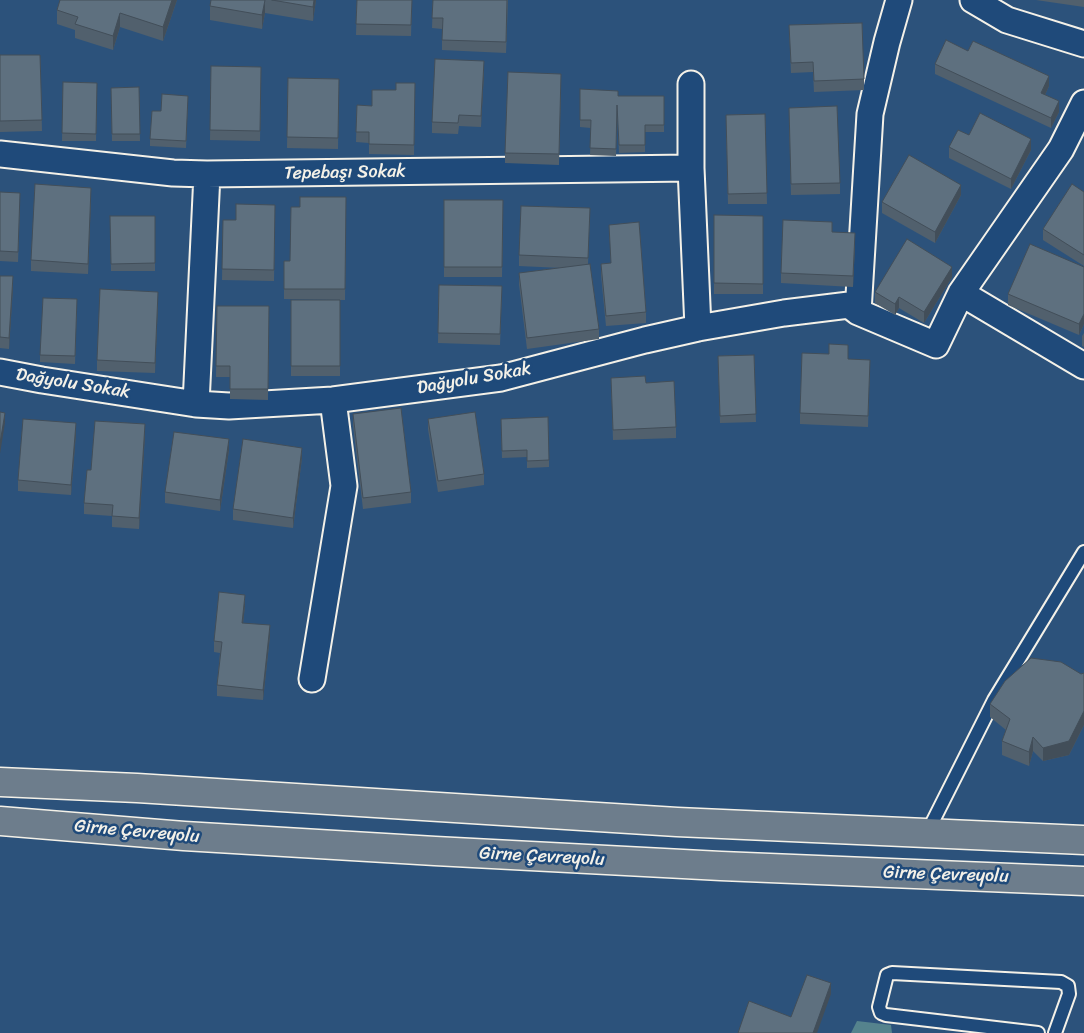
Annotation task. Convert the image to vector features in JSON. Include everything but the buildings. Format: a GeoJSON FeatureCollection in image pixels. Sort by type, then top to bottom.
{"type":"FeatureCollection","features":[{"type":"Feature","properties":{"kind":"highway"},"geometry":{"type":"LineString","coordinates":[[0,782],[136,788],[677,822],[1084,840]]}},
{"type":"Feature","properties":{"kind":"highway","name":"Girne Çevreyolu"},"geometry":{"type":"LineString","coordinates":[[0,821],[184,836],[445,852],[1084,881]]}},
{"type":"Feature","properties":{"kind":"highway"},"geometry":{"type":"LineString","coordinates":[[1051,839],[1084,829]]}},
{"type":"Feature","properties":{"kind":"highway"},"geometry":{"type":"LineString","coordinates":[[1050,879],[1084,889]]}},
{"type":"Feature","properties":{"kind":"street"},"geometry":{"type":"LineString","coordinates":[[858,312],[870,114],[899,0]]}},
{"type":"Feature","properties":{"kind":"street"},"geometry":{"type":"LineString","coordinates":[[973,0],[1007,20],[1084,44]]}},
{"type":"Feature","properties":{"kind":"street"},"geometry":{"type":"LineString","coordinates":[[691,84],[691,168],[698,328]]}},
{"type":"Feature","properties":{"kind":"street"},"geometry":{"type":"LineString","coordinates":[[1084,103],[1061,149],[961,294],[1084,366]]}},
{"type":"Feature","properties":{"kind":"street","name":"Tepebaşı Sokak"},"geometry":{"type":"LineString","coordinates":[[0,154],[173,173],[207,174],[691,168]]}},
{"type":"Feature","properties":{"kind":"street"},"geometry":{"type":"LineString","coordinates":[[196,404],[207,174]]}},
{"type":"Feature","properties":{"kind":"street","name":"Dağyolu Sokak"},"geometry":{"type":"LineString","coordinates":[[0,372],[196,404],[229,406],[332,400],[501,378],[698,328],[823,307],[849,305],[858,312],[936,345],[961,294]]}},
{"type":"Feature","properties":{"kind":"street"},"geometry":{"type":"LineString","coordinates":[[312,679],[344,486],[332,400]]}},
{"type":"Feature","properties":{"kind":"lane"},"geometry":{"type":"LineString","coordinates":[[927,833],[994,700],[1084,552]]}},
{"type":"Feature","properties":{"kind":"lane"},"geometry":{"type":"LineString","coordinates":[[1038,1033],[886,1015],[881,1013],[878,1007],[887,975],[892,973],[1061,982],[1068,986],[1069,994],[1055,1033]]}},
{"type":"Feature","properties":{"kind":"green space"},"geometry":{"type":"Polygon","coordinates":[[[857,1021],[891,1025],[892,1033],[851,1033],[857,1021]]]}}]}
